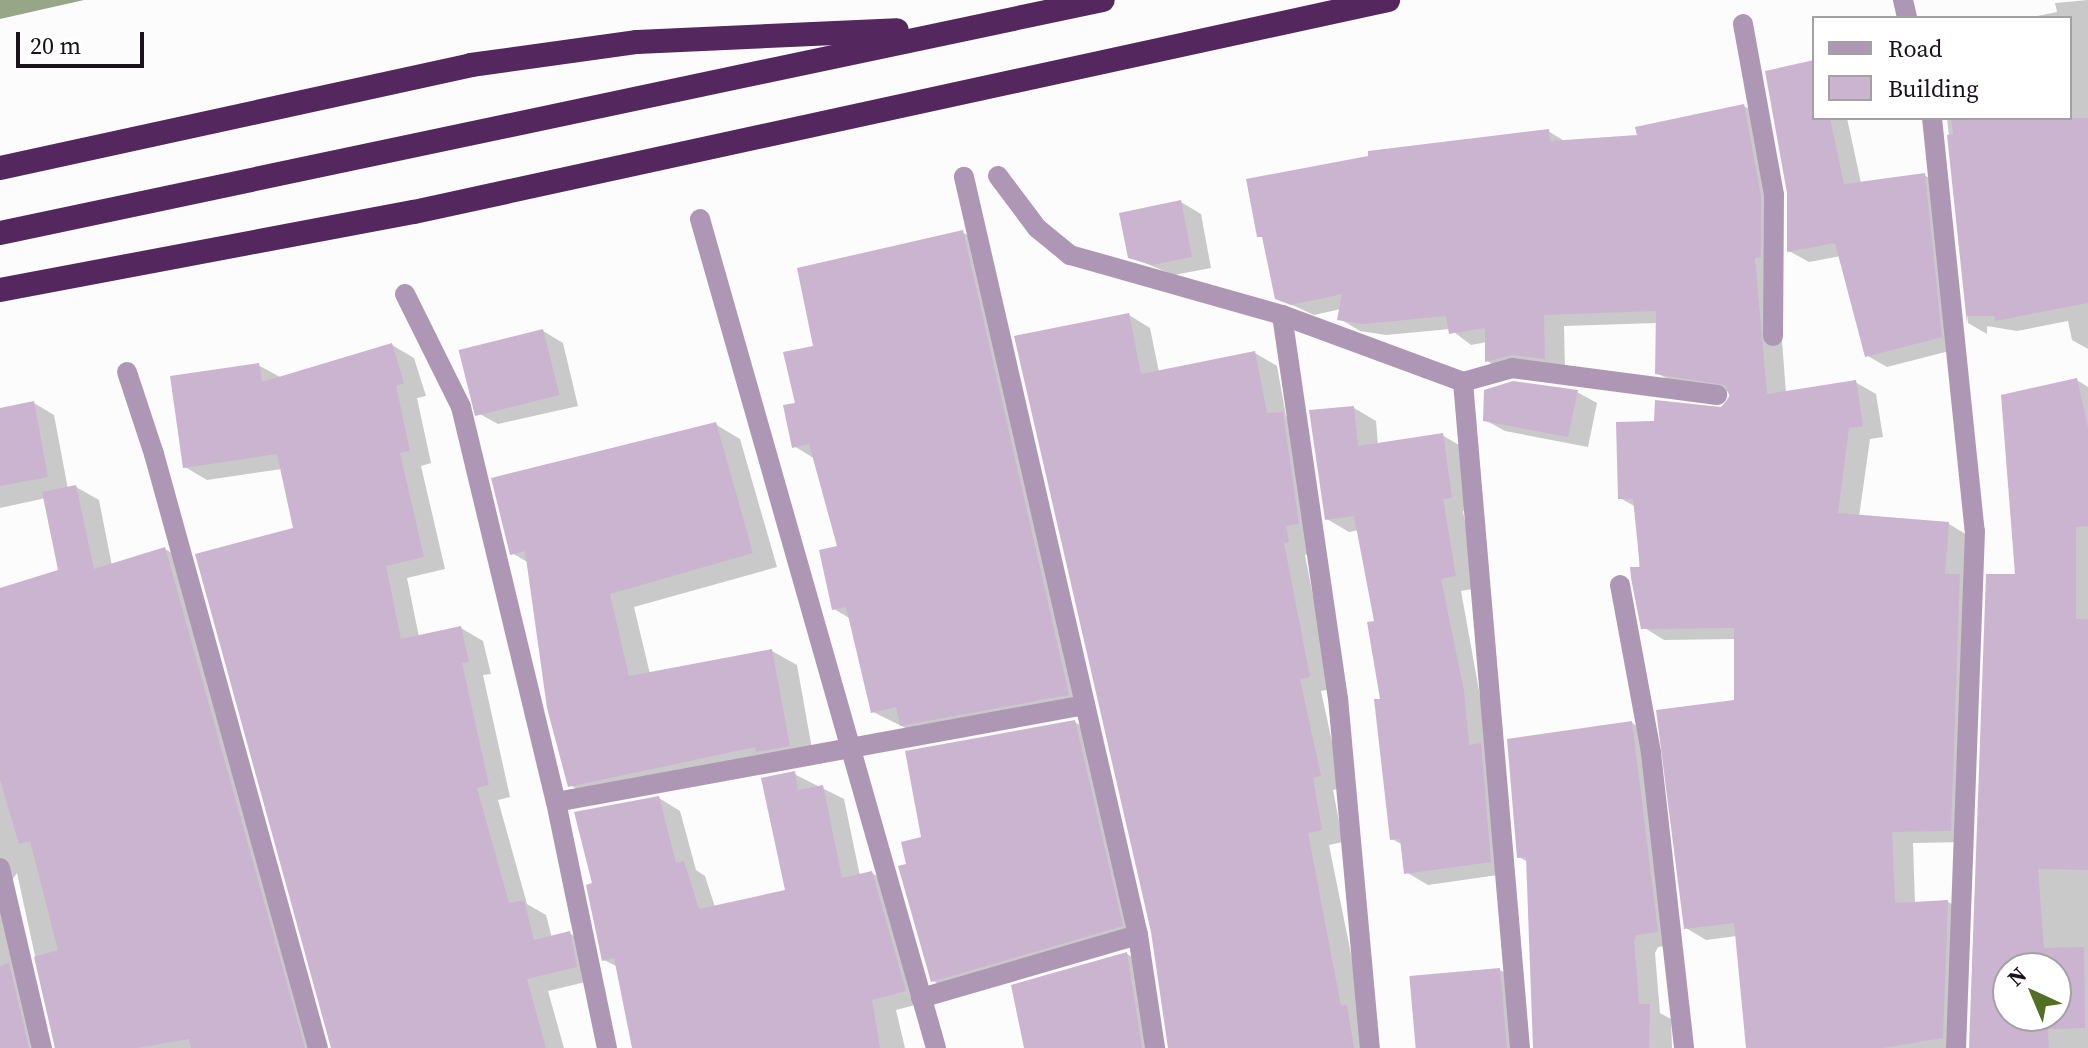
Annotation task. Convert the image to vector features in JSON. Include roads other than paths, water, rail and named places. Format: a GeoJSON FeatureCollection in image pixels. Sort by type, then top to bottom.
{"type":"FeatureCollection","features":[{"type":"Feature","properties":{"kind":"highway"},"geometry":{"type":"LineString","coordinates":[[0,233],[962,27],[1103,0]]}},
{"type":"Feature","properties":{"kind":"highway"},"geometry":{"type":"LineString","coordinates":[[0,290],[414,212],[1388,0]]}},
{"type":"Feature","properties":{"kind":"highway"},"geometry":{"type":"LineString","coordinates":[[0,168],[471,65],[637,42],[962,27]]}},
{"type":"Feature","properties":{"kind":"street"},"geometry":{"type":"LineString","coordinates":[[1743,24],[1774,195],[1773,336]]}},
{"type":"Feature","properties":{"kind":"street"},"geometry":{"type":"LineString","coordinates":[[1932,120],[1975,531],[1956,1048]]}},
{"type":"Feature","properties":{"kind":"street"},"geometry":{"type":"LineString","coordinates":[[998,176],[1037,228],[1070,255],[1282,315],[1463,382],[1512,368],[1717,395]]}},
{"type":"Feature","properties":{"kind":"street"},"geometry":{"type":"LineString","coordinates":[[964,177],[1138,935],[1155,1048]]}},
{"type":"Feature","properties":{"kind":"street"},"geometry":{"type":"LineString","coordinates":[[700,219],[936,1048]]}},
{"type":"Feature","properties":{"kind":"street"},"geometry":{"type":"LineString","coordinates":[[405,294],[461,407],[556,802],[607,1048]]}},
{"type":"Feature","properties":{"kind":"street"},"geometry":{"type":"LineString","coordinates":[[1282,315],[1338,698],[1370,1048]]}},
{"type":"Feature","properties":{"kind":"street"},"geometry":{"type":"LineString","coordinates":[[127,372],[154,454],[318,1048]]}},
{"type":"Feature","properties":{"kind":"street"},"geometry":{"type":"LineString","coordinates":[[1463,382],[1520,1048]]}},
{"type":"Feature","properties":{"kind":"street"},"geometry":{"type":"LineString","coordinates":[[1620,585],[1651,753],[1684,1048]]}},
{"type":"Feature","properties":{"kind":"street"},"geometry":{"type":"LineString","coordinates":[[556,802],[1085,705]]}},
{"type":"Feature","properties":{"kind":"street"},"geometry":{"type":"LineString","coordinates":[[0,868],[42,1048]]}},
{"type":"Feature","properties":{"kind":"street"},"geometry":{"type":"LineString","coordinates":[[921,998],[1138,935]]}}]}
